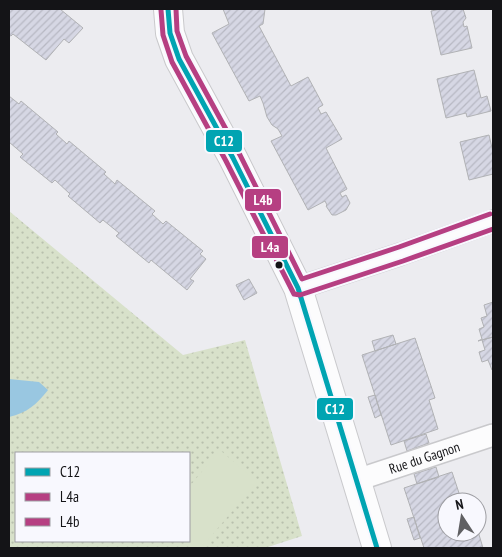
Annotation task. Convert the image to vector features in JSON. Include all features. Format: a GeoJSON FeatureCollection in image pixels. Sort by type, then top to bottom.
{"type":"FeatureCollection","features":[{"type":"Feature","properties":{"kind":"street"},"geometry":{"type":"LineString","coordinates":[[168,9],[170,33],[179,59],[233,158],[298,288],[377,548]]}},
{"type":"Feature","properties":{"kind":"street"},"geometry":{"type":"LineString","coordinates":[[298,288],[493,221]]}},
{"type":"Feature","properties":{"kind":"street","name":"Rue du Gagnon"},"geometry":{"type":"LineString","coordinates":[[357,480],[493,435]]}},
{"type":"Feature","properties":{"kind":"green space"},"geometry":{"type":"Polygon","coordinates":[[[9,211],[183,355],[245,340],[302,536],[265,548],[9,548],[9,211]]]}},
{"type":"Feature","properties":{"kind":"green space"},"geometry":{"type":"Polygon","coordinates":[[[220,450],[257,482],[201,548],[196,548],[188,542],[190,542],[190,486],[220,450]]]}},
{"type":"Feature","properties":{"kind":"water"},"geometry":{"type":"Polygon","coordinates":[[[9,379],[39,382],[48,390],[31,407],[9,417],[9,379]]]}},
{"type":"Feature","properties":{"kind":"building"},"geometry":{"type":"Polygon","coordinates":[[[9,9],[60,9],[83,28],[69,43],[64,39],[46,60],[13,34],[9,35],[9,9]]]}},
{"type":"Feature","properties":{"kind":"building"},"geometry":{"type":"Polygon","coordinates":[[[223,9],[265,9],[263,24],[259,26],[291,86],[308,77],[323,105],[318,108],[321,114],[326,112],[342,139],[326,148],[347,189],[340,193],[342,197],[346,195],[350,203],[346,210],[332,215],[325,201],[308,210],[271,141],[282,136],[267,117],[260,96],[249,101],[212,33],[229,24],[223,9]]]}},
{"type":"Feature","properties":{"kind":"building"},"geometry":{"type":"Polygon","coordinates":[[[463,9],[466,18],[463,22],[464,27],[467,26],[472,48],[441,55],[431,11],[463,9]]]}},
{"type":"Feature","properties":{"kind":"building"},"geometry":{"type":"Polygon","coordinates":[[[474,70],[481,98],[487,96],[491,111],[467,117],[466,113],[446,118],[437,79],[474,70]]]}},
{"type":"Feature","properties":{"kind":"building"},"geometry":{"type":"Polygon","coordinates":[[[9,96],[19,104],[21,101],[58,132],[56,134],[67,144],[69,141],[106,172],[104,174],[115,184],[117,180],[155,211],[152,214],[163,224],[166,221],[203,251],[200,254],[206,259],[190,279],[194,281],[187,290],[151,260],[149,263],[116,236],[119,233],[103,220],[100,223],[68,196],[70,194],[55,180],[52,183],[20,157],[23,154],[9,142],[9,96]]]}},
{"type":"Feature","properties":{"kind":"building"},"geometry":{"type":"Polygon","coordinates":[[[489,135],[493,152],[493,174],[469,180],[460,142],[489,135]]]}},
{"type":"Feature","properties":{"kind":"building"},"geometry":{"type":"Polygon","coordinates":[[[249,279],[257,293],[244,300],[236,285],[249,279]]]}},
{"type":"Feature","properties":{"kind":"building"},"geometry":{"type":"Polygon","coordinates":[[[493,302],[493,337],[478,341],[482,339],[479,329],[484,327],[481,318],[487,316],[484,305],[493,302]]]}},
{"type":"Feature","properties":{"kind":"building"},"geometry":{"type":"Polygon","coordinates":[[[393,335],[396,344],[375,351],[372,341],[393,335]]]}},
{"type":"Feature","properties":{"kind":"building"},"geometry":{"type":"Polygon","coordinates":[[[493,337],[492,370],[488,360],[482,362],[479,352],[485,350],[482,340],[493,337]]]}},
{"type":"Feature","properties":{"kind":"building"},"geometry":{"type":"Polygon","coordinates":[[[415,338],[435,398],[429,400],[438,429],[391,445],[362,355],[415,338]]]}},
{"type":"Feature","properties":{"kind":"building"},"geometry":{"type":"Polygon","coordinates":[[[375,395],[381,415],[375,418],[368,397],[375,395]]]}},
{"type":"Feature","properties":{"kind":"building"},"geometry":{"type":"Polygon","coordinates":[[[426,434],[429,443],[407,451],[404,441],[426,434]]]}},
{"type":"Feature","properties":{"kind":"building"},"geometry":{"type":"Polygon","coordinates":[[[436,467],[439,477],[417,484],[414,474],[436,467]]]}},
{"type":"Feature","properties":{"kind":"building"},"geometry":{"type":"Polygon","coordinates":[[[452,472],[459,492],[437,492],[437,542],[481,542],[483,548],[424,548],[404,488],[452,472]]]}},
{"type":"Feature","properties":{"kind":"building"},"geometry":{"type":"Polygon","coordinates":[[[414,517],[420,538],[414,540],[407,519],[414,517]]]}},
{"type":"Feature","properties":{"kind":"transit line","name":"C12"},"geometry":{"type":"LineString","coordinates":[[168,9],[170,33],[179,59],[233,158],[298,288],[377,548]]}},
{"type":"Feature","properties":{"kind":"transit line","name":"L4b"},"geometry":{"type":"LineString","coordinates":[[176,9],[177,31],[186,56],[240,155],[302,279],[490,214]]}},
{"type":"Feature","properties":{"kind":"transit line","name":"L4a"},"geometry":{"type":"LineString","coordinates":[[161,10],[163,35],[172,62],[226,161],[294,294],[300,295],[493,229]]}}]}
